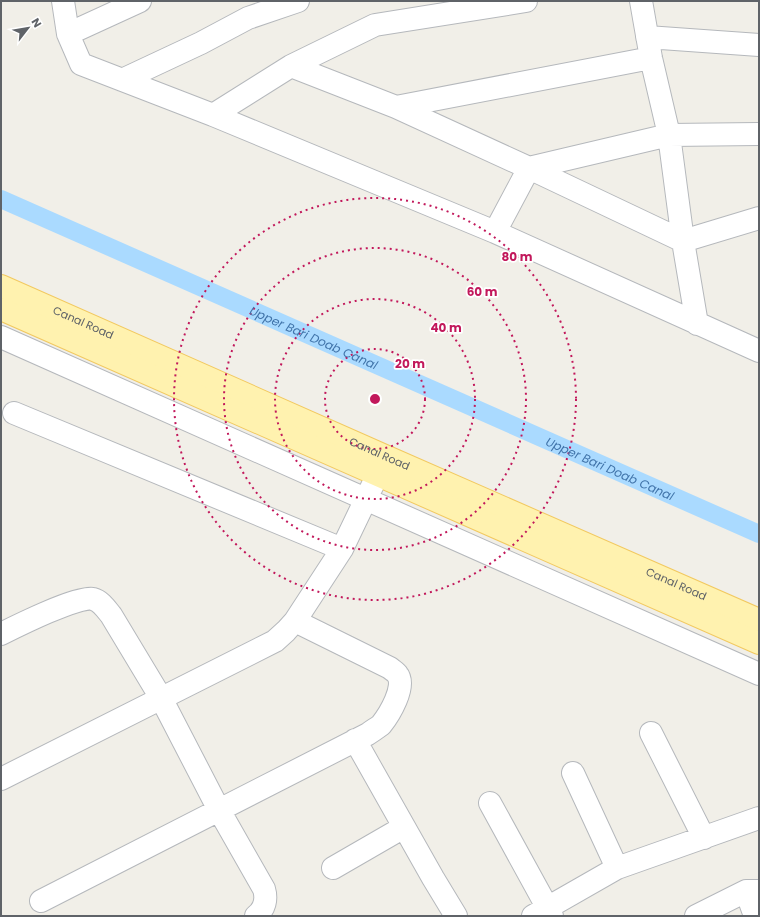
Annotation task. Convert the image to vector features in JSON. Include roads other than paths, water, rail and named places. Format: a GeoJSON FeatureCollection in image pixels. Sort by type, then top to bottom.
{"type":"FeatureCollection","features":[{"type":"Feature","properties":{"kind":"main road","name":"Canal Road"},"geometry":{"type":"LineString","coordinates":[[1,286],[759,620]]}},
{"type":"Feature","properties":{"kind":"main road","name":"Canal Road"},"geometry":{"type":"LineString","coordinates":[[1,309],[377,476],[759,643]]}},
{"type":"Feature","properties":{"kind":"street"},"geometry":{"type":"LineString","coordinates":[[63,1],[68,34],[80,64],[213,115],[495,232],[759,351]]}},
{"type":"Feature","properties":{"kind":"street"},"geometry":{"type":"LineString","coordinates":[[68,34],[140,1]]}},
{"type":"Feature","properties":{"kind":"street"},"geometry":{"type":"LineString","coordinates":[[122,80],[201,43],[248,18],[298,1]]}},
{"type":"Feature","properties":{"kind":"street"},"geometry":{"type":"LineString","coordinates":[[213,115],[291,66],[375,25],[526,1]]}},
{"type":"Feature","properties":{"kind":"street"},"geometry":{"type":"LineString","coordinates":[[641,1],[651,58],[669,135],[683,241],[697,324]]}},
{"type":"Feature","properties":{"kind":"street"},"geometry":{"type":"LineString","coordinates":[[647,37],[759,45]]}},
{"type":"Feature","properties":{"kind":"street"},"geometry":{"type":"LineString","coordinates":[[396,107],[651,58]]}},
{"type":"Feature","properties":{"kind":"street"},"geometry":{"type":"LineString","coordinates":[[291,66],[396,107],[683,241],[759,218]]}},
{"type":"Feature","properties":{"kind":"street"},"geometry":{"type":"LineString","coordinates":[[495,232],[529,168],[669,135],[759,134]]}},
{"type":"Feature","properties":{"kind":"street"},"geometry":{"type":"LineString","coordinates":[[1,337],[759,674]]}},
{"type":"Feature","properties":{"kind":"street"},"geometry":{"type":"LineString","coordinates":[[14,413],[342,549]]}},
{"type":"Feature","properties":{"kind":"street"},"geometry":{"type":"LineString","coordinates":[[1,779],[275,641],[295,621],[342,549],[377,476]]}},
{"type":"Feature","properties":{"kind":"street"},"geometry":{"type":"LineString","coordinates":[[1,634],[85,598],[94,599],[104,606],[111,615],[161,698],[219,810],[264,889],[266,897],[263,908],[256,916]]}},
{"type":"Feature","properties":{"kind":"street"},"geometry":{"type":"LineString","coordinates":[[41,901],[355,740],[379,726],[392,710],[399,690],[400,681],[398,674],[390,668],[295,621]]}},
{"type":"Feature","properties":{"kind":"street"},"geometry":{"type":"LineString","coordinates":[[651,733],[704,838]]}},
{"type":"Feature","properties":{"kind":"street"},"geometry":{"type":"LineString","coordinates":[[355,740],[456,916]]}},
{"type":"Feature","properties":{"kind":"street"},"geometry":{"type":"LineString","coordinates":[[572,773],[617,868]]}},
{"type":"Feature","properties":{"kind":"street"},"geometry":{"type":"LineString","coordinates":[[490,803],[544,913],[617,868],[759,818]]}},
{"type":"Feature","properties":{"kind":"street"},"geometry":{"type":"LineString","coordinates":[[333,868],[404,827]]}},
{"type":"Feature","properties":{"kind":"street"},"geometry":{"type":"LineString","coordinates":[[696,916],[752,891],[755,916]]}},
{"type":"Feature","properties":{"kind":"waterway","name":"Upper Bari Doab Canal"},"geometry":{"type":"LineString","coordinates":[[1,199],[759,534]]}}]}
